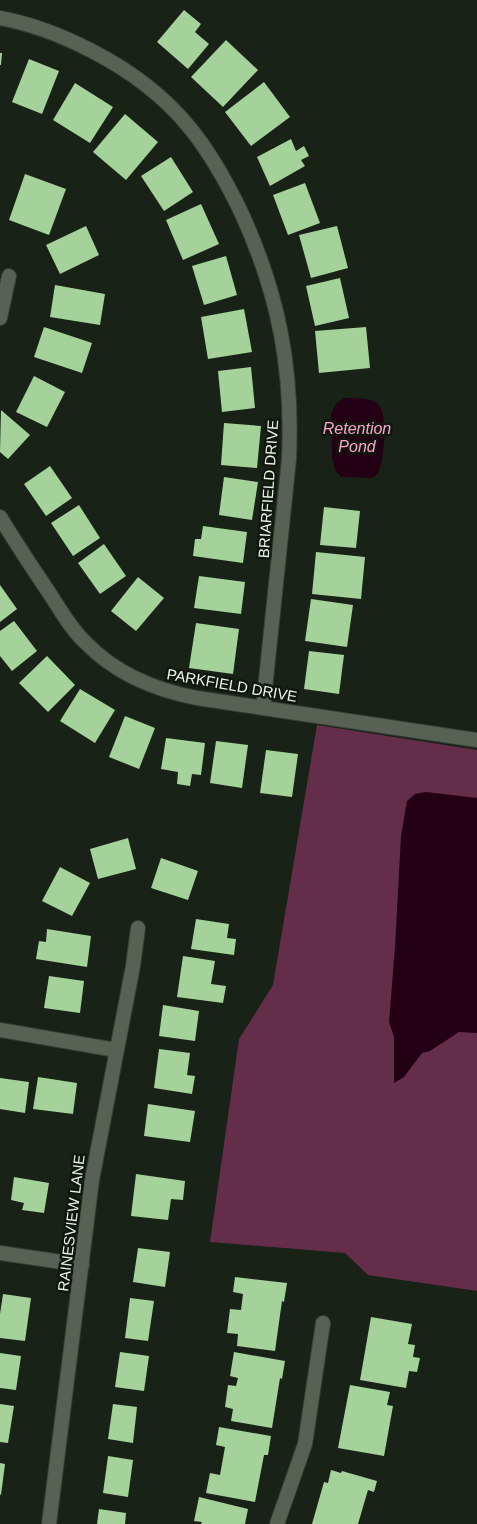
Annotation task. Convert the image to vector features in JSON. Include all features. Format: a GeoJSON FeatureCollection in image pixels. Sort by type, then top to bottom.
{"type":"FeatureCollection","features":[{"type":"Feature","properties":{"kind":"street","name":"BRIARFIELD DRIVE"},"geometry":{"type":"LineString","coordinates":[[0,18],[27,24],[78,44],[119,66],[150,88],[190,128],[218,169],[236,202],[260,258],[276,309],[282,339],[288,380],[290,426],[290,459],[263,708]]}},
{"type":"Feature","properties":{"kind":"street"},"geometry":{"type":"LineString","coordinates":[[0,318],[9,276]]}},
{"type":"Feature","properties":{"kind":"street","name":"PARKFIELD DRIVE"},"geometry":{"type":"LineString","coordinates":[[0,517],[71,626],[85,643],[108,662],[140,681],[172,693],[477,740]]}},
{"type":"Feature","properties":{"kind":"street","name":"RAINESVIEW LANE"},"geometry":{"type":"LineString","coordinates":[[49,1524],[96,1150],[133,966],[138,928]]}},
{"type":"Feature","properties":{"kind":"street"},"geometry":{"type":"LineString","coordinates":[[0,1030],[116,1050]]}},
{"type":"Feature","properties":{"kind":"street"},"geometry":{"type":"LineString","coordinates":[[0,1253],[82,1265]]}},
{"type":"Feature","properties":{"kind":"street"},"geometry":{"type":"LineString","coordinates":[[277,1524],[305,1444],[323,1323]]}},
{"type":"Feature","properties":{"kind":"shaded area"},"geometry":{"type":"Polygon","coordinates":[[[317,725],[477,750],[477,1291],[368,1275],[345,1253],[210,1242],[239,1039],[273,985],[317,725]]]}},
{"type":"Feature","properties":{"kind":"water","name":"Retention Pond"},"geometry":{"type":"Polygon","coordinates":[[[344,398],[371,400],[378,404],[381,409],[384,426],[384,448],[378,473],[373,478],[341,477],[335,470],[332,457],[331,414],[336,404],[344,398]]]}},
{"type":"Feature","properties":{"kind":"water"},"geometry":{"type":"Polygon","coordinates":[[[426,792],[477,798],[477,1033],[459,1032],[430,1051],[422,1053],[404,1077],[394,1083],[394,1037],[389,1022],[401,836],[407,801],[415,794],[426,792]]]}},
{"type":"Feature","properties":{"kind":"building"},"geometry":{"type":"Polygon","coordinates":[[[184,10],[201,24],[195,32],[209,44],[188,69],[157,42],[184,10]]]}},
{"type":"Feature","properties":{"kind":"building"},"geometry":{"type":"Polygon","coordinates":[[[226,40],[258,70],[223,107],[191,77],[226,40]]]}},
{"type":"Feature","properties":{"kind":"building"},"geometry":{"type":"Polygon","coordinates":[[[0,53],[2,53],[1,65],[0,65],[0,53]]]}},
{"type":"Feature","properties":{"kind":"building"},"geometry":{"type":"Polygon","coordinates":[[[29,59],[59,71],[42,114],[12,102],[29,59]]]}},
{"type":"Feature","properties":{"kind":"building"},"geometry":{"type":"Polygon","coordinates":[[[264,82],[290,117],[251,146],[225,112],[264,82]]]}},
{"type":"Feature","properties":{"kind":"building"},"geometry":{"type":"Polygon","coordinates":[[[75,83],[113,107],[90,143],[53,120],[75,83]]]}},
{"type":"Feature","properties":{"kind":"building"},"geometry":{"type":"Polygon","coordinates":[[[125,114],[158,142],[126,180],[93,152],[125,114]]]}},
{"type":"Feature","properties":{"kind":"building"},"geometry":{"type":"Polygon","coordinates":[[[291,139],[296,151],[304,146],[309,156],[301,160],[305,166],[270,186],[257,157],[291,139]]]}},
{"type":"Feature","properties":{"kind":"building"},"geometry":{"type":"Polygon","coordinates":[[[171,157],[193,192],[164,211],[141,176],[171,157]]]}},
{"type":"Feature","properties":{"kind":"building"},"geometry":{"type":"Polygon","coordinates":[[[25,174],[66,189],[49,235],[9,220],[25,174]]]}},
{"type":"Feature","properties":{"kind":"building"},"geometry":{"type":"Polygon","coordinates":[[[305,183],[320,223],[288,235],[273,195],[305,183]]]}},
{"type":"Feature","properties":{"kind":"building"},"geometry":{"type":"Polygon","coordinates":[[[201,204],[219,244],[183,260],[166,220],[201,204]]]}},
{"type":"Feature","properties":{"kind":"building"},"geometry":{"type":"Polygon","coordinates":[[[86,226],[99,255],[60,274],[46,245],[86,226]]]}},
{"type":"Feature","properties":{"kind":"building"},"geometry":{"type":"Polygon","coordinates":[[[337,226],[348,268],[311,278],[299,235],[337,226]]]}},
{"type":"Feature","properties":{"kind":"building"},"geometry":{"type":"Polygon","coordinates":[[[226,256],[237,295],[204,305],[192,266],[226,256]]]}},
{"type":"Feature","properties":{"kind":"building"},"geometry":{"type":"Polygon","coordinates":[[[340,278],[349,318],[315,326],[306,286],[340,278]]]}},
{"type":"Feature","properties":{"kind":"building"},"geometry":{"type":"Polygon","coordinates":[[[55,285],[105,294],[100,325],[50,317],[55,285]]]}},
{"type":"Feature","properties":{"kind":"building"},"geometry":{"type":"Polygon","coordinates":[[[244,309],[252,352],[208,359],[201,317],[244,309]]]}},
{"type":"Feature","properties":{"kind":"building"},"geometry":{"type":"Polygon","coordinates":[[[44,327],[92,343],[82,373],[34,357],[44,327]]]}},
{"type":"Feature","properties":{"kind":"building"},"geometry":{"type":"Polygon","coordinates":[[[366,327],[370,368],[319,373],[315,331],[366,327]]]}},
{"type":"Feature","properties":{"kind":"building"},"geometry":{"type":"Polygon","coordinates":[[[251,367],[255,408],[222,412],[218,371],[251,367]]]}},
{"type":"Feature","properties":{"kind":"building"},"geometry":{"type":"Polygon","coordinates":[[[34,376],[65,392],[47,427],[16,412],[34,376]]]}},
{"type":"Feature","properties":{"kind":"building"},"geometry":{"type":"Polygon","coordinates":[[[1,410],[30,435],[8,459],[0,452],[1,410]]]}},
{"type":"Feature","properties":{"kind":"building"},"geometry":{"type":"Polygon","coordinates":[[[224,423],[261,426],[257,468],[221,465],[224,423]]]}},
{"type":"Feature","properties":{"kind":"building"},"geometry":{"type":"Polygon","coordinates":[[[50,466],[72,498],[46,516],[24,484],[50,466]]]}},
{"type":"Feature","properties":{"kind":"building"},"geometry":{"type":"Polygon","coordinates":[[[224,477],[258,482],[252,520],[219,515],[224,477]]]}},
{"type":"Feature","properties":{"kind":"building"},"geometry":{"type":"Polygon","coordinates":[[[79,505],[100,538],[73,556],[51,523],[79,505]]]}},
{"type":"Feature","properties":{"kind":"building"},"geometry":{"type":"Polygon","coordinates":[[[324,507],[360,511],[356,548],[320,545],[324,507]]]}},
{"type":"Feature","properties":{"kind":"building"},"geometry":{"type":"Polygon","coordinates":[[[203,526],[247,532],[243,563],[193,556],[195,539],[201,539],[203,526]]]}},
{"type":"Feature","properties":{"kind":"building"},"geometry":{"type":"Polygon","coordinates":[[[104,544],[126,576],[100,594],[78,563],[104,544]]]}},
{"type":"Feature","properties":{"kind":"building"},"geometry":{"type":"Polygon","coordinates":[[[316,552],[365,557],[361,599],[312,594],[316,552]]]}},
{"type":"Feature","properties":{"kind":"building"},"geometry":{"type":"Polygon","coordinates":[[[199,576],[245,582],[241,614],[194,608],[199,576]]]}},
{"type":"Feature","properties":{"kind":"building"},"geometry":{"type":"Polygon","coordinates":[[[138,577],[164,598],[136,631],[111,611],[138,577]]]}},
{"type":"Feature","properties":{"kind":"building"},"geometry":{"type":"Polygon","coordinates":[[[0,585],[17,609],[0,622],[0,585]]]}},
{"type":"Feature","properties":{"kind":"building"},"geometry":{"type":"Polygon","coordinates":[[[311,599],[353,605],[347,647],[305,641],[311,599]]]}},
{"type":"Feature","properties":{"kind":"building"},"geometry":{"type":"Polygon","coordinates":[[[14,621],[37,651],[12,671],[0,656],[0,631],[14,621]]]}},
{"type":"Feature","properties":{"kind":"building"},"geometry":{"type":"Polygon","coordinates":[[[196,623],[239,629],[233,674],[189,668],[196,623]]]}},
{"type":"Feature","properties":{"kind":"building"},"geometry":{"type":"Polygon","coordinates":[[[309,651],[344,655],[339,694],[304,689],[309,651]]]}},
{"type":"Feature","properties":{"kind":"building"},"geometry":{"type":"Polygon","coordinates":[[[47,656],[75,685],[48,712],[19,683],[47,656]]]}},
{"type":"Feature","properties":{"kind":"building"},"geometry":{"type":"Polygon","coordinates":[[[80,689],[115,710],[95,743],[60,721],[80,689]]]}},
{"type":"Feature","properties":{"kind":"building"},"geometry":{"type":"Polygon","coordinates":[[[125,716],[155,728],[139,769],[109,757],[125,716]]]}},
{"type":"Feature","properties":{"kind":"building"},"geometry":{"type":"Polygon","coordinates":[[[166,738],[205,743],[201,775],[192,774],[190,786],[177,784],[178,772],[161,769],[166,738]]]}},
{"type":"Feature","properties":{"kind":"building"},"geometry":{"type":"Polygon","coordinates":[[[216,741],[248,745],[242,788],[210,783],[216,741]]]}},
{"type":"Feature","properties":{"kind":"building"},"geometry":{"type":"Polygon","coordinates":[[[266,750],[298,754],[292,797],[260,793],[266,750]]]}},
{"type":"Feature","properties":{"kind":"building"},"geometry":{"type":"Polygon","coordinates":[[[128,838],[136,869],[98,879],[90,849],[128,838]]]}},
{"type":"Feature","properties":{"kind":"building"},"geometry":{"type":"Polygon","coordinates":[[[161,858],[198,871],[188,900],[151,888],[161,858]]]}},
{"type":"Feature","properties":{"kind":"building"},"geometry":{"type":"Polygon","coordinates":[[[60,867],[90,883],[72,916],[42,901],[60,867]]]}},
{"type":"Feature","properties":{"kind":"building"},"geometry":{"type":"Polygon","coordinates":[[[196,919],[229,924],[227,938],[236,939],[234,955],[191,949],[196,919]]]}},
{"type":"Feature","properties":{"kind":"building"},"geometry":{"type":"Polygon","coordinates":[[[47,929],[91,936],[87,967],[36,959],[39,941],[46,942],[47,929]]]}},
{"type":"Feature","properties":{"kind":"building"},"geometry":{"type":"Polygon","coordinates":[[[183,956],[215,961],[211,984],[226,986],[223,1003],[177,997],[183,956]]]}},
{"type":"Feature","properties":{"kind":"building"},"geometry":{"type":"Polygon","coordinates":[[[49,976],[84,981],[80,1013],[44,1008],[49,976]]]}},
{"type":"Feature","properties":{"kind":"building"},"geometry":{"type":"Polygon","coordinates":[[[163,1005],[199,1011],[195,1041],[159,1036],[163,1005]]]}},
{"type":"Feature","properties":{"kind":"building"},"geometry":{"type":"Polygon","coordinates":[[[159,1049],[190,1053],[187,1075],[195,1076],[192,1094],[154,1088],[159,1049]]]}},
{"type":"Feature","properties":{"kind":"building"},"geometry":{"type":"Polygon","coordinates":[[[38,1077],[77,1083],[73,1114],[33,1109],[38,1077]]]}},
{"type":"Feature","properties":{"kind":"building"},"geometry":{"type":"Polygon","coordinates":[[[0,1078],[29,1082],[25,1113],[0,1109],[0,1078]]]}},
{"type":"Feature","properties":{"kind":"building"},"geometry":{"type":"Polygon","coordinates":[[[148,1104],[195,1111],[190,1142],[144,1136],[148,1104]]]}},
{"type":"Feature","properties":{"kind":"building"},"geometry":{"type":"Polygon","coordinates":[[[136,1174],[185,1181],[183,1200],[171,1199],[168,1220],[131,1216],[136,1174]]]}},
{"type":"Feature","properties":{"kind":"building"},"geometry":{"type":"Polygon","coordinates":[[[14,1177],[49,1183],[44,1213],[22,1210],[24,1203],[11,1200],[14,1177]]]}},
{"type":"Feature","properties":{"kind":"building"},"geometry":{"type":"Polygon","coordinates":[[[138,1248],[170,1252],[165,1287],[133,1282],[138,1248]]]}},
{"type":"Feature","properties":{"kind":"building"},"geometry":{"type":"Polygon","coordinates":[[[235,1277],[287,1283],[284,1302],[282,1301],[275,1351],[237,1346],[238,1334],[227,1333],[230,1309],[241,1310],[243,1294],[233,1292],[235,1277]]]}},
{"type":"Feature","properties":{"kind":"building"},"geometry":{"type":"Polygon","coordinates":[[[3,1294],[31,1298],[25,1341],[0,1338],[0,1314],[3,1294]]]}},
{"type":"Feature","properties":{"kind":"building"},"geometry":{"type":"Polygon","coordinates":[[[130,1298],[154,1301],[148,1341],[125,1338],[130,1298]]]}},
{"type":"Feature","properties":{"kind":"building"},"geometry":{"type":"Polygon","coordinates":[[[371,1317],[412,1324],[408,1344],[415,1345],[413,1357],[420,1358],[417,1372],[409,1371],[406,1388],[360,1380],[371,1317]]]}},
{"type":"Feature","properties":{"kind":"building"},"geometry":{"type":"Polygon","coordinates":[[[120,1352],[149,1356],[144,1391],[115,1387],[120,1352]]]}},
{"type":"Feature","properties":{"kind":"building"},"geometry":{"type":"Polygon","coordinates":[[[234,1352],[285,1361],[282,1379],[280,1378],[272,1428],[231,1421],[233,1409],[225,1407],[228,1385],[236,1386],[238,1378],[230,1376],[234,1352]]]}},
{"type":"Feature","properties":{"kind":"building"},"geometry":{"type":"Polygon","coordinates":[[[0,1353],[21,1356],[16,1390],[0,1388],[0,1353]]]}},
{"type":"Feature","properties":{"kind":"building"},"geometry":{"type":"Polygon","coordinates":[[[350,1385],[390,1392],[387,1405],[393,1406],[384,1456],[338,1448],[350,1385]]]}},
{"type":"Feature","properties":{"kind":"building"},"geometry":{"type":"Polygon","coordinates":[[[0,1404],[14,1406],[8,1443],[0,1442],[0,1404]]]}},
{"type":"Feature","properties":{"kind":"building"},"geometry":{"type":"Polygon","coordinates":[[[113,1404],[137,1407],[133,1443],[108,1439],[113,1404]]]}},
{"type":"Feature","properties":{"kind":"building"},"geometry":{"type":"Polygon","coordinates":[[[219,1427],[271,1436],[268,1455],[264,1455],[255,1502],[206,1493],[210,1473],[220,1475],[225,1447],[216,1445],[219,1427]]]}},
{"type":"Feature","properties":{"kind":"building"},"geometry":{"type":"Polygon","coordinates":[[[108,1456],[133,1460],[128,1497],[103,1493],[108,1456]]]}},
{"type":"Feature","properties":{"kind":"building"},"geometry":{"type":"Polygon","coordinates":[[[0,1463],[5,1464],[1,1495],[0,1494],[0,1463]]]}},
{"type":"Feature","properties":{"kind":"building"},"geometry":{"type":"Polygon","coordinates":[[[331,1470],[341,1473],[342,1471],[377,1481],[374,1492],[368,1490],[358,1524],[312,1524],[324,1482],[328,1483],[331,1470]]]}},
{"type":"Feature","properties":{"kind":"building"},"geometry":{"type":"Polygon","coordinates":[[[199,1497],[248,1509],[245,1524],[201,1524],[202,1522],[194,1521],[199,1497]]]}},
{"type":"Feature","properties":{"kind":"building"},"geometry":{"type":"Polygon","coordinates":[[[99,1509],[126,1513],[125,1524],[97,1524],[99,1509]]]}}]}
